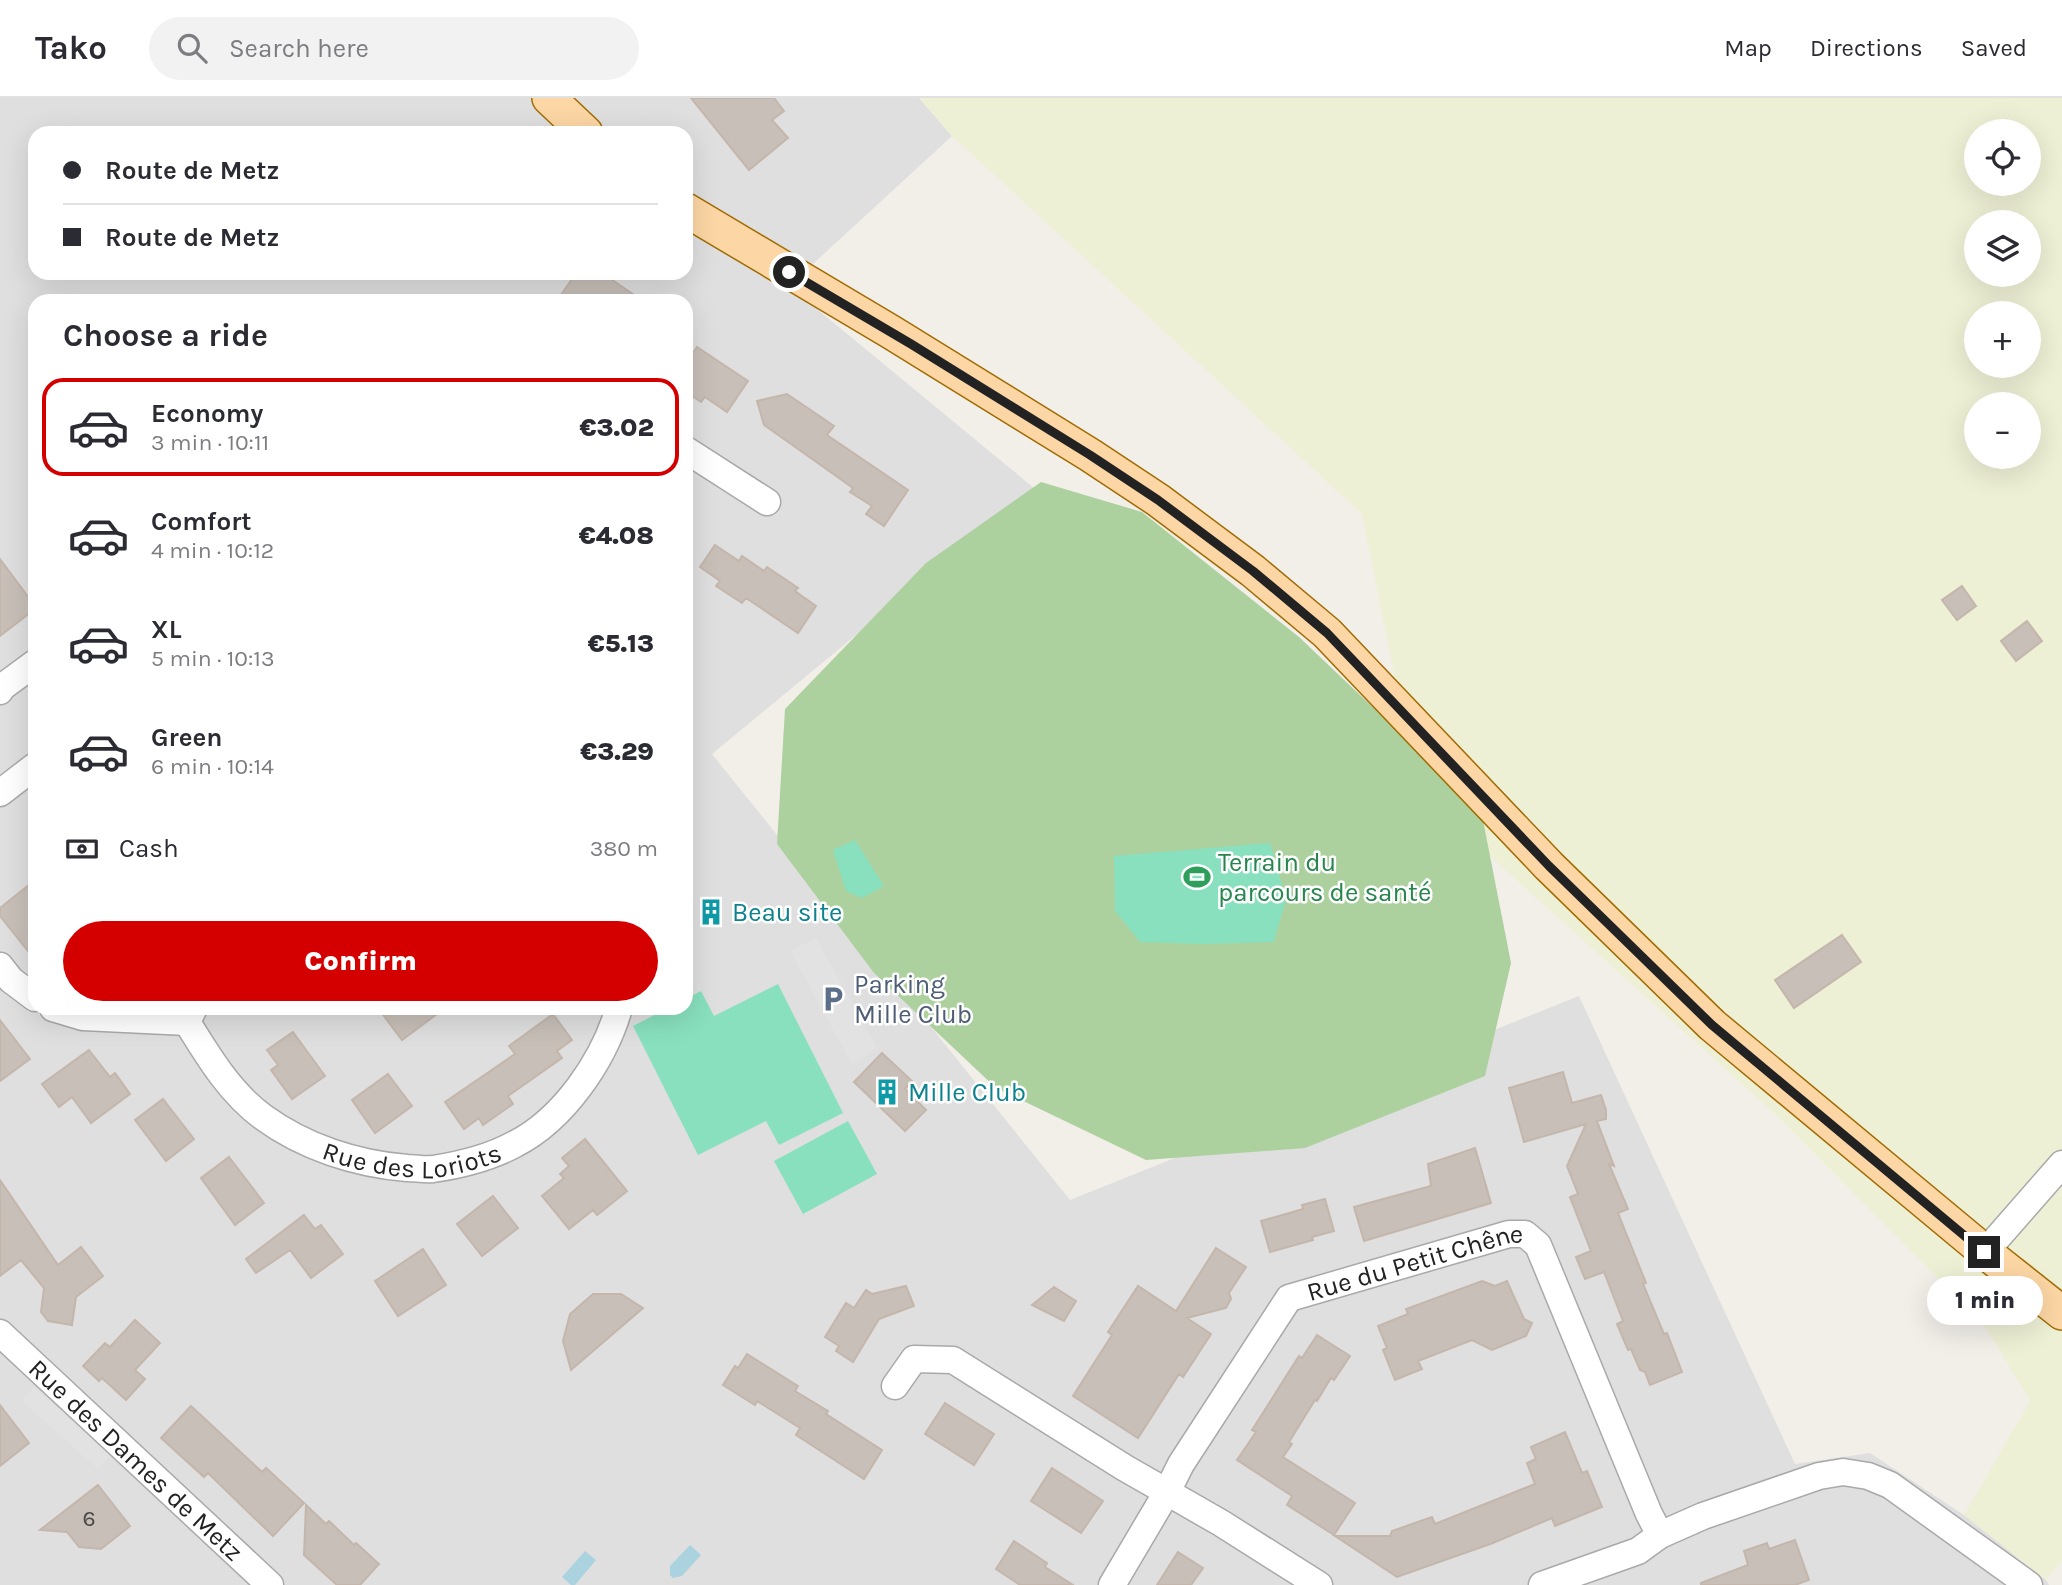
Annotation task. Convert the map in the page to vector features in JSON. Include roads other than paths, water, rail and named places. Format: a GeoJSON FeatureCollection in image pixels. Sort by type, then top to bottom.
{"type":"FeatureCollection","features":[{"type":"Feature","properties":{"kind":"main road"},"geometry":{"type":"LineString","coordinates":[[549,98],[579,126]]}},
{"type":"Feature","properties":{"kind":"main road"},"geometry":{"type":"LineString","coordinates":[[693,214],[1090,455],[1158,500],[1253,571],[1327,633],[1549,866],[1712,1025],[1984,1252],[2062,1313]]}},
{"type":"Feature","properties":{"kind":"street"},"geometry":{"type":"LineString","coordinates":[[693,454],[767,502]]}},
{"type":"Feature","properties":{"kind":"street"},"geometry":{"type":"LineString","coordinates":[[0,691],[28,668]]}},
{"type":"Feature","properties":{"kind":"street"},"geometry":{"type":"LineString","coordinates":[[0,793],[28,771]]}},
{"type":"Feature","properties":{"kind":"street"},"geometry":{"type":"LineString","coordinates":[[0,966],[28,992]]}},
{"type":"Feature","properties":{"kind":"street"},"geometry":{"type":"LineString","coordinates":[[76,1015],[191,1015]]}},
{"type":"Feature","properties":{"kind":"street","name":"Rue des Loriots"},"geometry":{"type":"LineString","coordinates":[[191,1015],[209,1059],[232,1087],[262,1116],[299,1138],[343,1157],[385,1166],[431,1170],[476,1159],[515,1144],[548,1121],[573,1094],[597,1061],[617,1015]]}},
{"type":"Feature","properties":{"kind":"street"},"geometry":{"type":"LineString","coordinates":[[1984,1252],[2062,1164]]}},
{"type":"Feature","properties":{"kind":"street","name":"Rue du Petit Chêne"},"geometry":{"type":"LineString","coordinates":[[1167,1492],[1181,1464],[1289,1298],[1508,1234],[1525,1234],[1538,1245],[1660,1535]]}},
{"type":"Feature","properties":{"kind":"street","name":"Rue des Dames de Metz"},"geometry":{"type":"LineString","coordinates":[[2,1340],[270,1585]]}},
{"type":"Feature","properties":{"kind":"street"},"geometry":{"type":"LineString","coordinates":[[895,1386],[914,1359],[953,1360],[1319,1585]]}},
{"type":"Feature","properties":{"kind":"street"},"geometry":{"type":"LineString","coordinates":[[1542,1585],[1638,1551],[1660,1535],[1703,1516],[1819,1476],[1843,1472],[1868,1476],[1890,1485],[2029,1585]]}},
{"type":"Feature","properties":{"kind":"street"},"geometry":{"type":"LineString","coordinates":[[1112,1585],[1167,1492]]}},
{"type":"Feature","properties":{"kind":"water"},"geometry":{"type":"Polygon","coordinates":[[[690,1545],[701,1555],[682,1576],[673,1578],[670,1575],[670,1566],[690,1545]]]}},
{"type":"Feature","properties":{"kind":"water"},"geometry":{"type":"Polygon","coordinates":[[[585,1551],[596,1560],[575,1585],[571,1585],[562,1577],[585,1551]]]}},
{"type":"Feature","properties":{"kind":"place","name":"Terrain du parcours de santé"},"geometry":{"type":"Point","coordinates":[1197,877]}},
{"type":"Feature","properties":{"kind":"place","name":"Beau site"},"geometry":{"type":"Point","coordinates":[711,912]}},
{"type":"Feature","properties":{"kind":"place","name":"Parking Mille Club"},"geometry":{"type":"Point","coordinates":[833,999]}},
{"type":"Feature","properties":{"kind":"place","name":"Mille Club"},"geometry":{"type":"Point","coordinates":[887,1092]}}]}
